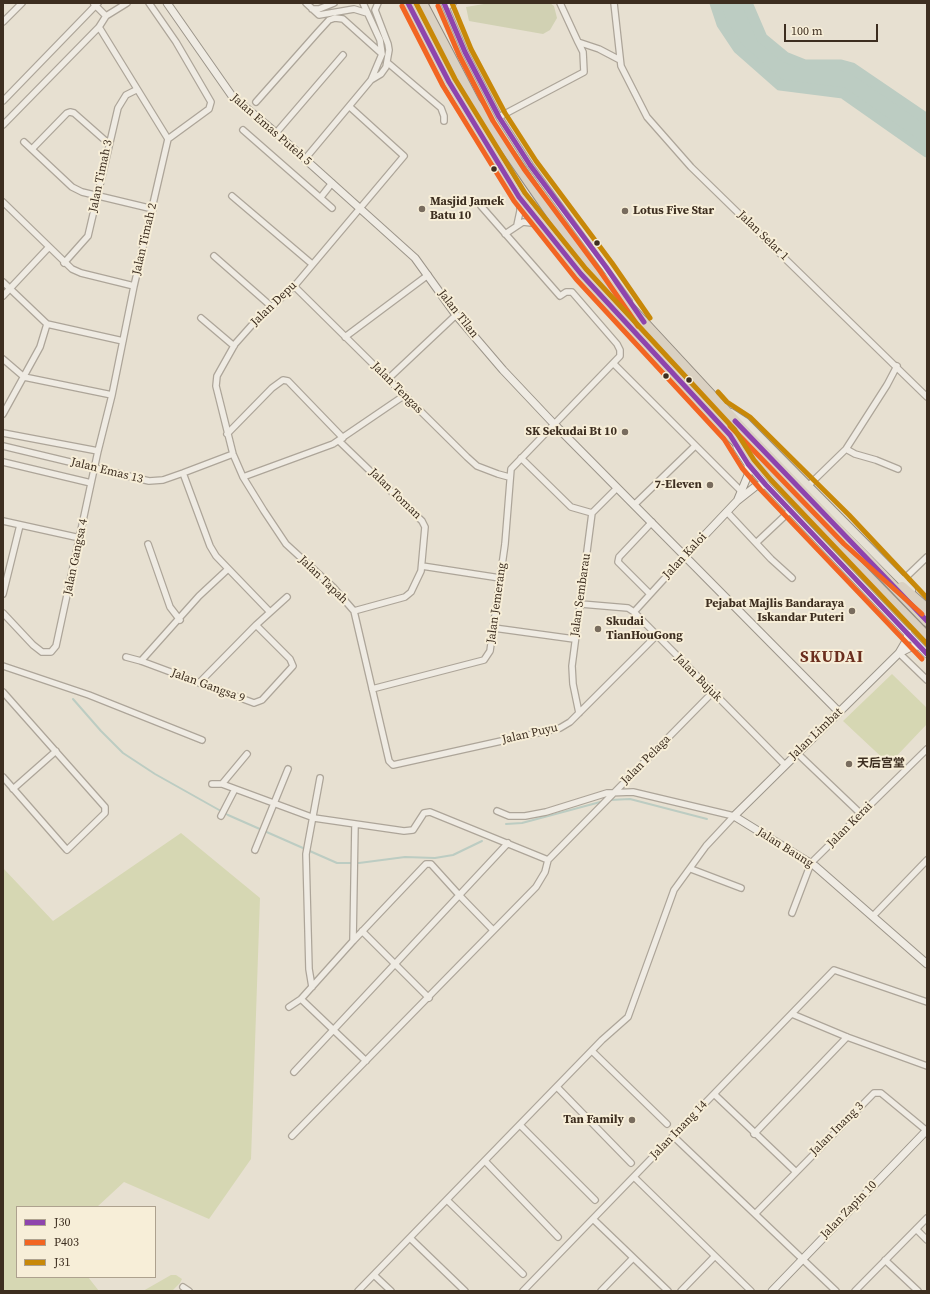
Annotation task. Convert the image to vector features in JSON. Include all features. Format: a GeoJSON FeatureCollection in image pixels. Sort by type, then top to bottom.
{"type":"FeatureCollection","features":[{"type":"Feature","properties":{"kind":"highway"},"geometry":{"type":"LineString","coordinates":[[422,3],[467,89],[508,154],[563,231],[595,270],[650,331],[927,621]]}},
{"type":"Feature","properties":{"kind":"highway"},"geometry":{"type":"LineString","coordinates":[[407,4],[449,82],[519,197],[581,274],[730,435],[927,637]]}},
{"type":"Feature","properties":{"kind":"highway"},"geometry":{"type":"LineString","coordinates":[[849,539],[927,608]]}},
{"type":"Feature","properties":{"kind":"main road"},"geometry":{"type":"LineString","coordinates":[[722,407],[745,422],[902,580],[927,608]]}},
{"type":"Feature","properties":{"kind":"street"},"geometry":{"type":"LineString","coordinates":[[3,22],[22,3]]}},
{"type":"Feature","properties":{"kind":"street"},"geometry":{"type":"LineString","coordinates":[[3,125],[98,27],[106,16],[127,3]]}},
{"type":"Feature","properties":{"kind":"street"},"geometry":{"type":"LineString","coordinates":[[98,27],[168,139],[209,109],[211,102],[176,42],[149,3]]}},
{"type":"Feature","properties":{"kind":"street","name":"Jalan Emas Puteh 5"},"geometry":{"type":"LineString","coordinates":[[167,3],[232,96],[276,133],[359,208]]}},
{"type":"Feature","properties":{"kind":"street"},"geometry":{"type":"LineString","coordinates":[[306,3],[319,15],[354,9],[367,13]]}},
{"type":"Feature","properties":{"kind":"street"},"geometry":{"type":"LineString","coordinates":[[312,9],[319,9],[334,3]]}},
{"type":"Feature","properties":{"kind":"street"},"geometry":{"type":"LineString","coordinates":[[305,159],[371,80],[382,54],[380,40],[363,3]]}},
{"type":"Feature","properties":{"kind":"street"},"geometry":{"type":"LineString","coordinates":[[371,80],[381,74],[388,63],[388,44],[375,10],[378,3]]}},
{"type":"Feature","properties":{"kind":"street"},"geometry":{"type":"LineString","coordinates":[[453,3],[445,5],[455,32],[471,65],[500,117],[530,165],[606,267],[650,331]]}},
{"type":"Feature","properties":{"kind":"street"},"geometry":{"type":"LineString","coordinates":[[500,117],[584,72],[583,56],[560,3]]}},
{"type":"Feature","properties":{"kind":"street","name":"Jalan Selar 1"},"geometry":{"type":"LineString","coordinates":[[614,3],[620,60],[626,77],[647,117],[691,167],[853,326],[897,366],[927,397]]}},
{"type":"Feature","properties":{"kind":"street"},"geometry":{"type":"LineString","coordinates":[[3,101],[95,4],[106,16]]}},
{"type":"Feature","properties":{"kind":"street"},"geometry":{"type":"LineString","coordinates":[[256,102],[329,20],[335,18],[343,19],[382,54]]}},
{"type":"Feature","properties":{"kind":"street"},"geometry":{"type":"LineString","coordinates":[[578,42],[599,49],[620,60]]}},
{"type":"Feature","properties":{"kind":"street"},"geometry":{"type":"LineString","coordinates":[[276,133],[343,54]]}},
{"type":"Feature","properties":{"kind":"street"},"geometry":{"type":"LineString","coordinates":[[388,63],[441,108],[444,121]]}},
{"type":"Feature","properties":{"kind":"street","name":"Jalan Timah 3"},"geometry":{"type":"LineString","coordinates":[[64,263],[88,236],[108,144],[121,100],[126,94],[136,90]]}},
{"type":"Feature","properties":{"kind":"street","name":"Jalan Depu"},"geometry":{"type":"LineString","coordinates":[[243,477],[233,454],[227,434],[216,380],[234,346],[251,326],[294,286],[404,156],[350,107]]}},
{"type":"Feature","properties":{"kind":"street"},"geometry":{"type":"LineString","coordinates":[[32,149],[67,113],[74,112],[108,144]]}},
{"type":"Feature","properties":{"kind":"street"},"geometry":{"type":"LineString","coordinates":[[243,130],[332,208]]}},
{"type":"Feature","properties":{"kind":"street","name":"Jalan Timah 2"},"geometry":{"type":"LineString","coordinates":[[94,467],[112,395],[134,286],[168,139]]}},
{"type":"Feature","properties":{"kind":"street"},"geometry":{"type":"LineString","coordinates":[[24,142],[72,187],[82,192],[153,209]]}},
{"type":"Feature","properties":{"kind":"street"},"geometry":{"type":"LineString","coordinates":[[321,197],[332,183]]}},
{"type":"Feature","properties":{"kind":"street"},"geometry":{"type":"LineString","coordinates":[[232,196],[312,264]]}},
{"type":"Feature","properties":{"kind":"street"},"geometry":{"type":"LineString","coordinates":[[517,225],[520,211],[519,197]]}},
{"type":"Feature","properties":{"kind":"street"},"geometry":{"type":"LineString","coordinates":[[3,202],[64,263],[81,273],[134,286]]}},
{"type":"Feature","properties":{"kind":"street"},"geometry":{"type":"LineString","coordinates":[[481,206],[560,296],[566,292],[572,292],[617,344],[620,350],[620,356],[614,364],[521,458],[511,469],[510,477]]}},
{"type":"Feature","properties":{"kind":"street","name":"Jalan Tilan"},"geometry":{"type":"LineString","coordinates":[[359,208],[415,258],[456,315],[503,370],[554,424],[839,712]]}},
{"type":"Feature","properties":{"kind":"street"},"geometry":{"type":"LineString","coordinates":[[505,234],[523,222],[541,224]]}},
{"type":"Feature","properties":{"kind":"street"},"geometry":{"type":"LineString","coordinates":[[3,296],[48,247]]}},
{"type":"Feature","properties":{"kind":"street"},"geometry":{"type":"LineString","coordinates":[[214,256],[272,307]]}},
{"type":"Feature","properties":{"kind":"street"},"geometry":{"type":"LineString","coordinates":[[345,337],[428,275]]}},
{"type":"Feature","properties":{"kind":"street"},"geometry":{"type":"LineString","coordinates":[[3,282],[47,324],[123,341]]}},
{"type":"Feature","properties":{"kind":"street","name":"Jalan Tengas"},"geometry":{"type":"LineString","coordinates":[[294,286],[477,466],[510,477]]}},
{"type":"Feature","properties":{"kind":"street"},"geometry":{"type":"LineString","coordinates":[[388,379],[456,315]]}},
{"type":"Feature","properties":{"kind":"street"},"geometry":{"type":"LineString","coordinates":[[201,318],[234,346]]}},
{"type":"Feature","properties":{"kind":"street"},"geometry":{"type":"LineString","coordinates":[[3,414],[40,347],[47,324]]}},
{"type":"Feature","properties":{"kind":"street"},"geometry":{"type":"LineString","coordinates":[[3,359],[24,377],[112,395]]}},
{"type":"Feature","properties":{"kind":"street"},"geometry":{"type":"LineString","coordinates":[[614,364],[741,491]]}},
{"type":"Feature","properties":{"kind":"street"},"geometry":{"type":"LineString","coordinates":[[808,486],[846,449],[884,390],[897,366]]}},
{"type":"Feature","properties":{"kind":"street","name":"Jalan Toman"},"geometry":{"type":"LineString","coordinates":[[227,434],[279,382],[285,380],[293,386],[341,439],[422,521],[425,527],[422,566],[414,587],[405,597],[354,611]]}},
{"type":"Feature","properties":{"kind":"street"},"geometry":{"type":"LineString","coordinates":[[243,477],[313,453],[341,439],[380,410],[404,395]]}},
{"type":"Feature","properties":{"kind":"street"},"geometry":{"type":"LineString","coordinates":[[3,433],[98,451]]}},
{"type":"Feature","properties":{"kind":"street"},"geometry":{"type":"LineString","coordinates":[[730,435],[748,464],[766,485],[927,654]]}},
{"type":"Feature","properties":{"kind":"street","name":"Jalan Emas 13"},"geometry":{"type":"LineString","coordinates":[[3,446],[149,481],[163,480],[233,454]]}},
{"type":"Feature","properties":{"kind":"street"},"geometry":{"type":"LineString","coordinates":[[634,505],[695,446]]}},
{"type":"Feature","properties":{"kind":"street"},"geometry":{"type":"LineString","coordinates":[[846,449],[855,454],[876,460],[898,470]]}},
{"type":"Feature","properties":{"kind":"street"},"geometry":{"type":"LineString","coordinates":[[521,458],[571,507],[592,513],[617,488]]}},
{"type":"Feature","properties":{"kind":"street"},"geometry":{"type":"LineString","coordinates":[[3,462],[91,483]]}},
{"type":"Feature","properties":{"kind":"street","name":"Jalan Kaloi"},"geometry":{"type":"LineString","coordinates":[[737,501],[748,475],[748,464]]}},
{"type":"Feature","properties":{"kind":"street","name":"Jalan Gangsa 4"},"geometry":{"type":"LineString","coordinates":[[3,614],[33,645],[42,652],[51,652],[56,646],[94,467]]}},
{"type":"Feature","properties":{"kind":"street"},"geometry":{"type":"LineString","coordinates":[[183,473],[210,546],[216,556],[270,612]]}},
{"type":"Feature","properties":{"kind":"street","name":"Jalan Tapah"},"geometry":{"type":"LineString","coordinates":[[243,477],[286,544],[332,587],[354,611],[389,760],[393,765]]}},
{"type":"Feature","properties":{"kind":"street","name":"Jalan Jemerang"},"geometry":{"type":"LineString","coordinates":[[372,689],[484,660],[490,651],[506,544],[510,477]]}},
{"type":"Feature","properties":{"kind":"street","name":"Jalan Kaloi"},"geometry":{"type":"LineString","coordinates":[[634,612],[737,501],[756,486],[766,485]]}},
{"type":"Feature","properties":{"kind":"street"},"geometry":{"type":"LineString","coordinates":[[756,542],[790,511]]}},
{"type":"Feature","properties":{"kind":"street"},"geometry":{"type":"LineString","coordinates":[[727,512],[771,560],[792,578]]}},
{"type":"Feature","properties":{"kind":"street","name":"Jalan Sembarau"},"geometry":{"type":"LineString","coordinates":[[579,713],[572,678],[574,639],[581,604],[592,513]]}},
{"type":"Feature","properties":{"kind":"street"},"geometry":{"type":"LineString","coordinates":[[3,521],[80,538]]}},
{"type":"Feature","properties":{"kind":"street"},"geometry":{"type":"LineString","coordinates":[[650,594],[618,562],[619,557],[652,522]]}},
{"type":"Feature","properties":{"kind":"street"},"geometry":{"type":"LineString","coordinates":[[3,594],[20,525]]}},
{"type":"Feature","properties":{"kind":"street"},"geometry":{"type":"LineString","coordinates":[[148,544],[170,607],[180,620]]}},
{"type":"Feature","properties":{"kind":"street"},"geometry":{"type":"LineString","coordinates":[[902,580],[927,557]]}},
{"type":"Feature","properties":{"kind":"street"},"geometry":{"type":"LineString","coordinates":[[422,566],[500,578]]}},
{"type":"Feature","properties":{"kind":"street"},"geometry":{"type":"LineString","coordinates":[[141,661],[180,620],[199,596],[228,569]]}},
{"type":"Feature","properties":{"kind":"street"},"geometry":{"type":"LineString","coordinates":[[199,683],[256,625],[287,597]]}},
{"type":"Feature","properties":{"kind":"street"},"geometry":{"type":"LineString","coordinates":[[581,604],[628,608],[634,612]]}},
{"type":"Feature","properties":{"kind":"street","name":"Jalan Bujuk"},"geometry":{"type":"LineString","coordinates":[[634,612],[712,693],[785,765]]}},
{"type":"Feature","properties":{"kind":"street","name":"Jalan Gangsa 9"},"geometry":{"type":"LineString","coordinates":[[126,657],[141,661],[254,703],[262,700],[293,666],[290,659],[256,625]]}},
{"type":"Feature","properties":{"kind":"street"},"geometry":{"type":"LineString","coordinates":[[494,628],[574,639]]}},
{"type":"Feature","properties":{"kind":"street","name":"Jalan Limbat"},"geometry":{"type":"LineString","coordinates":[[734,816],[899,653],[906,641],[908,633]]}},
{"type":"Feature","properties":{"kind":"street","name":"Jalan Puyu"},"geometry":{"type":"LineString","coordinates":[[393,765],[560,728],[570,722],[656,636]]}},
{"type":"Feature","properties":{"kind":"street","name":"Jalan Limbat"},"geometry":{"type":"LineString","coordinates":[[899,653],[911,647],[918,646]]}},
{"type":"Feature","properties":{"kind":"street"},"geometry":{"type":"LineString","coordinates":[[899,653],[927,680]]}},
{"type":"Feature","properties":{"kind":"street"},"geometry":{"type":"LineString","coordinates":[[3,666],[89,695],[202,740]]}},
{"type":"Feature","properties":{"kind":"street"},"geometry":{"type":"LineString","coordinates":[[3,692],[106,809],[105,813],[67,850],[3,777]]}},
{"type":"Feature","properties":{"kind":"street","name":"Jalan Pelaga"},"geometry":{"type":"LineString","coordinates":[[497,811],[509,816],[525,816],[546,812],[614,792],[712,693]]}},
{"type":"Feature","properties":{"kind":"street","name":"Jalan Kerai"},"geometry":{"type":"LineString","coordinates":[[792,913],[811,863],[927,748]]}},
{"type":"Feature","properties":{"kind":"street"},"geometry":{"type":"LineString","coordinates":[[13,789],[56,751]]}},
{"type":"Feature","properties":{"kind":"street"},"geometry":{"type":"LineString","coordinates":[[797,753],[861,814]]}},
{"type":"Feature","properties":{"kind":"street"},"geometry":{"type":"LineString","coordinates":[[222,784],[247,754]]}},
{"type":"Feature","properties":{"kind":"street"},"geometry":{"type":"LineString","coordinates":[[255,850],[262,835],[272,804],[288,769]]}},
{"type":"Feature","properties":{"kind":"street"},"geometry":{"type":"LineString","coordinates":[[312,987],[308,969],[306,854],[314,818],[320,778]]}},
{"type":"Feature","properties":{"kind":"street"},"geometry":{"type":"LineString","coordinates":[[212,784],[222,784],[272,804],[314,818],[355,824],[413,830],[424,813],[430,812],[548,860]]}},
{"type":"Feature","properties":{"kind":"street"},"geometry":{"type":"LineString","coordinates":[[223,813],[235,789]]}},
{"type":"Feature","properties":{"kind":"street"},"geometry":{"type":"LineString","coordinates":[[292,1136],[429,998],[541,881],[548,860],[614,792]]}},
{"type":"Feature","properties":{"kind":"street","name":"Jalan Baung"},"geometry":{"type":"LineString","coordinates":[[614,792],[633,792],[734,816],[811,863],[927,964]]}},
{"type":"Feature","properties":{"kind":"street"},"geometry":{"type":"LineString","coordinates":[[358,1291],[592,1051],[628,1017],[674,890],[691,869],[706,846],[734,816]]}},
{"type":"Feature","properties":{"kind":"street"},"geometry":{"type":"LineString","coordinates":[[353,941],[353,861],[355,824]]}},
{"type":"Feature","properties":{"kind":"street"},"geometry":{"type":"LineString","coordinates":[[294,1072],[508,843]]}},
{"type":"Feature","properties":{"kind":"street"},"geometry":{"type":"LineString","coordinates":[[873,916],[927,860]]}},
{"type":"Feature","properties":{"kind":"street"},"geometry":{"type":"LineString","coordinates":[[289,1006],[301,999],[362,931],[426,864],[431,864],[493,930]]}},
{"type":"Feature","properties":{"kind":"street"},"geometry":{"type":"LineString","coordinates":[[691,869],[741,888]]}},
{"type":"Feature","properties":{"kind":"street"},"geometry":{"type":"LineString","coordinates":[[362,931],[396,963],[429,998]]}},
{"type":"Feature","properties":{"kind":"street","name":"Jalan Inang 14"},"geometry":{"type":"LineString","coordinates":[[523,1291],[834,970],[927,1002]]}},
{"type":"Feature","properties":{"kind":"street"},"geometry":{"type":"LineString","coordinates":[[301,999],[366,1061]]}},
{"type":"Feature","properties":{"kind":"street"},"geometry":{"type":"LineString","coordinates":[[792,1014],[847,1037],[927,1066]]}},
{"type":"Feature","properties":{"kind":"street"},"geometry":{"type":"LineString","coordinates":[[754,1134],[847,1037]]}},
{"type":"Feature","properties":{"kind":"street"},"geometry":{"type":"LineString","coordinates":[[592,1051],[667,1124]]}},
{"type":"Feature","properties":{"kind":"street"},"geometry":{"type":"LineString","coordinates":[[557,1087],[631,1163]]}},
{"type":"Feature","properties":{"kind":"street","name":"Jalan Inang 3"},"geometry":{"type":"LineString","coordinates":[[756,1214],[795,1171],[877,1092],[881,1093],[927,1131]]}},
{"type":"Feature","properties":{"kind":"street"},"geometry":{"type":"LineString","coordinates":[[714,1094],[754,1134],[795,1171]]}},
{"type":"Feature","properties":{"kind":"street"},"geometry":{"type":"LineString","coordinates":[[520,1125],[595,1200]]}},
{"type":"Feature","properties":{"kind":"street","name":"Jalan Zapin 10"},"geometry":{"type":"LineString","coordinates":[[772,1291],[927,1131]]}},
{"type":"Feature","properties":{"kind":"street"},"geometry":{"type":"LineString","coordinates":[[673,1136],[836,1291]]}},
{"type":"Feature","properties":{"kind":"street"},"geometry":{"type":"LineString","coordinates":[[485,1161],[558,1237]]}},
{"type":"Feature","properties":{"kind":"street"},"geometry":{"type":"LineString","coordinates":[[634,1177],[751,1291]]}},
{"type":"Feature","properties":{"kind":"street"},"geometry":{"type":"LineString","coordinates":[[447,1200],[523,1274]]}},
{"type":"Feature","properties":{"kind":"street"},"geometry":{"type":"LineString","coordinates":[[855,1291],[927,1218]]}},
{"type":"Feature","properties":{"kind":"street"},"geometry":{"type":"LineString","coordinates":[[593,1219],[668,1291]]}},
{"type":"Feature","properties":{"kind":"street"},"geometry":{"type":"LineString","coordinates":[[916,1229],[927,1240]]}},
{"type":"Feature","properties":{"kind":"street"},"geometry":{"type":"LineString","coordinates":[[410,1238],[465,1291]]}},
{"type":"Feature","properties":{"kind":"street"},"geometry":{"type":"LineString","coordinates":[[681,1291],[715,1256]]}},
{"type":"Feature","properties":{"kind":"street"},"geometry":{"type":"LineString","coordinates":[[601,1291],[633,1258]]}},
{"type":"Feature","properties":{"kind":"street"},"geometry":{"type":"LineString","coordinates":[[885,1260],[918,1291]]}},
{"type":"Feature","properties":{"kind":"street"},"geometry":{"type":"LineString","coordinates":[[374,1275],[390,1291]]}},
{"type":"Feature","properties":{"kind":"street"},"geometry":{"type":"LineString","coordinates":[[183,1287],[189,1291]]}},
{"type":"Feature","properties":{"kind":"green space"},"geometry":{"type":"Polygon","coordinates":[[[490,3],[550,3],[554,6],[557,18],[550,30],[543,34],[469,21],[466,7],[490,3]]]}},
{"type":"Feature","properties":{"kind":"green space"},"geometry":{"type":"Polygon","coordinates":[[[892,674],[927,708],[927,724],[889,764],[843,721],[892,674]]]}},
{"type":"Feature","properties":{"kind":"green space"},"geometry":{"type":"Polygon","coordinates":[[[181,833],[260,898],[251,1159],[209,1219],[124,1182],[98,1206],[16,1206],[16,1278],[89,1278],[99,1291],[3,1291],[3,868],[53,921],[181,833]]]}},
{"type":"Feature","properties":{"kind":"green space"},"geometry":{"type":"Polygon","coordinates":[[[171,1275],[176,1275],[182,1279],[172,1291],[143,1291],[171,1275]]]}},
{"type":"Feature","properties":{"kind":"shaded area"},"geometry":{"type":"Polygon","coordinates":[[[715,3],[747,3],[762,38],[785,57],[805,65],[841,65],[852,68],[927,119],[927,152],[843,93],[780,85],[738,48],[722,24],[715,3]]]}},
{"type":"Feature","properties":{"kind":"waterway"},"geometry":{"type":"LineString","coordinates":[[715,3],[722,24],[738,48],[780,85],[843,93],[927,152]]}},
{"type":"Feature","properties":{"kind":"waterway"},"geometry":{"type":"LineString","coordinates":[[747,3],[762,38],[785,57],[805,65],[841,65],[852,68],[927,119]]}},
{"type":"Feature","properties":{"kind":"waterway"},"geometry":{"type":"LineString","coordinates":[[73,699],[123,753],[155,774],[228,815],[337,863],[359,863],[405,857],[435,858],[453,855],[482,841]]}},
{"type":"Feature","properties":{"kind":"waterway"},"geometry":{"type":"LineString","coordinates":[[610,800],[630,799],[707,819]]}},
{"type":"Feature","properties":{"kind":"waterway"},"geometry":{"type":"LineString","coordinates":[[506,824],[522,823],[604,801]]}},
{"type":"Feature","properties":{"kind":"transit line","name":"J30"},"geometry":{"type":"LineString","coordinates":[[408,3],[449,82],[519,197],[581,274],[730,435],[748,464],[766,485],[927,654]]}},
{"type":"Feature","properties":{"kind":"transit line","name":"J31"},"geometry":{"type":"LineString","coordinates":[[416,3],[455,79],[525,193],[586,269],[735,430],[754,460],[771,480],[927,644]]}},
{"type":"Feature","properties":{"kind":"transit line","name":"J30"},"geometry":{"type":"LineString","coordinates":[[444,3],[465,52],[499,117],[530,165],[606,267],[644,322]]}},
{"type":"Feature","properties":{"kind":"transit line","name":"J31"},"geometry":{"type":"LineString","coordinates":[[452,3],[471,49],[505,113],[536,161],[612,263],[650,318]]}},
{"type":"Feature","properties":{"kind":"transit line","name":"P403"},"geometry":{"type":"LineString","coordinates":[[402,6],[443,86],[514,201],[576,279],[724,439],[742,468],[761,490],[922,659]]}},
{"type":"Feature","properties":{"kind":"transit line","name":"P403"},"geometry":{"type":"LineString","coordinates":[[438,6],[459,55],[493,121],[524,169],[600,271],[638,326]]}},
{"type":"Feature","properties":{"kind":"transit line","name":"J31"},"geometry":{"type":"LineString","coordinates":[[718,392],[727,402],[750,417],[849,515],[927,598]]}},
{"type":"Feature","properties":{"kind":"transit line","name":"J30"},"geometry":{"type":"LineString","coordinates":[[735,421],[927,621]]}},
{"type":"Feature","properties":{"kind":"transit line","name":"P403"},"geometry":{"type":"LineString","coordinates":[[730,426],[844,544],[922,614]]}},
{"type":"Feature","properties":{"kind":"place","name":"Masjid Jamek Batu 10"},"geometry":{"type":"Point","coordinates":[422,209]}},
{"type":"Feature","properties":{"kind":"place","name":"Lotus Five Star"},"geometry":{"type":"Point","coordinates":[625,211]}},
{"type":"Feature","properties":{"kind":"place","name":"SK Sekudai Bt 10"},"geometry":{"type":"Point","coordinates":[625,432]}},
{"type":"Feature","properties":{"kind":"place","name":"7-Eleven"},"geometry":{"type":"Point","coordinates":[710,485]}},
{"type":"Feature","properties":{"kind":"place","name":"Pejabat Majlis Bandaraya Iskandar Puteri"},"geometry":{"type":"Point","coordinates":[852,611]}},
{"type":"Feature","properties":{"kind":"place","name":"Skudai TianHouGong"},"geometry":{"type":"Point","coordinates":[598,629]}},
{"type":"Feature","properties":{"kind":"place","name":"天后宫堂"},"geometry":{"type":"Point","coordinates":[849,764]}},
{"type":"Feature","properties":{"kind":"place","name":"Tan Family"},"geometry":{"type":"Point","coordinates":[632,1120]}},
{"type":"Feature","properties":{"kind":"district","name":"SKUDAI"},"geometry":{"type":"Point","coordinates":[832,658]}}]}
